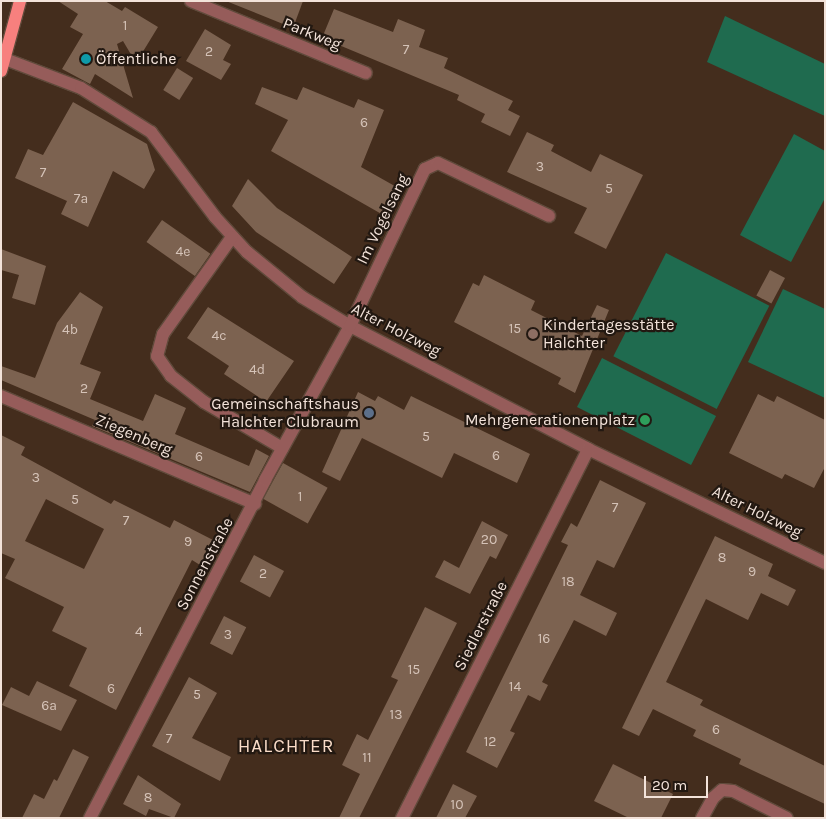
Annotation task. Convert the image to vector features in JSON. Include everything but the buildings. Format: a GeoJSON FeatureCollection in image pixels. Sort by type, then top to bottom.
{"type":"FeatureCollection","features":[{"type":"Feature","properties":{"kind":"main road"},"geometry":{"type":"LineString","coordinates":[[3,65],[20,1]]}},
{"type":"Feature","properties":{"kind":"street","name":"Parkweg"},"geometry":{"type":"LineString","coordinates":[[191,1],[366,73]]}},
{"type":"Feature","properties":{"kind":"street","name":"Alter Holzweg"},"geometry":{"type":"LineString","coordinates":[[3,65],[81,88],[151,132],[232,237],[302,297],[350,326],[588,449],[824,560]]}},
{"type":"Feature","properties":{"kind":"street","name":"Im Vogelsang"},"geometry":{"type":"LineString","coordinates":[[350,326],[425,169],[438,163],[549,216]]}},
{"type":"Feature","properties":{"kind":"street"},"geometry":{"type":"LineString","coordinates":[[232,237],[163,334],[157,356],[171,376],[204,402],[282,448]]}},
{"type":"Feature","properties":{"kind":"street","name":"Sonnenstraße"},"geometry":{"type":"LineString","coordinates":[[90,818],[255,504],[282,448],[350,326]]}},
{"type":"Feature","properties":{"kind":"street","name":"Ziegenberg"},"geometry":{"type":"LineString","coordinates":[[1,396],[255,504]]}},
{"type":"Feature","properties":{"kind":"street","name":"Siedlerstraße"},"geometry":{"type":"LineString","coordinates":[[402,818],[588,449]]}},
{"type":"Feature","properties":{"kind":"street"},"geometry":{"type":"LineString","coordinates":[[702,818],[712,798],[722,790],[733,791],[787,818]]}},
{"type":"Feature","properties":{"kind":"green space"},"geometry":{"type":"Polygon","coordinates":[[[725,16],[825,64],[825,116],[707,62],[725,16]]]}},
{"type":"Feature","properties":{"kind":"green space"},"geometry":{"type":"Polygon","coordinates":[[[794,134],[825,151],[825,198],[791,262],[740,235],[794,134]]]}},
{"type":"Feature","properties":{"kind":"green space"},"geometry":{"type":"Polygon","coordinates":[[[666,253],[769,306],[717,409],[613,356],[666,253]]]}},
{"type":"Feature","properties":{"kind":"green space"},"geometry":{"type":"Polygon","coordinates":[[[783,289],[825,309],[825,398],[748,362],[783,289]]]}},
{"type":"Feature","properties":{"kind":"green space"},"geometry":{"type":"Polygon","coordinates":[[[602,358],[716,416],[691,465],[577,407],[602,358]]]}},
{"type":"Feature","properties":{"kind":"place","name":"Öffentliche"},"geometry":{"type":"Point","coordinates":[86,59]}},
{"type":"Feature","properties":{"kind":"place","name":"Kindertagesstätte Halchter"},"geometry":{"type":"Point","coordinates":[533,334]}},
{"type":"Feature","properties":{"kind":"place","name":"Gemeinschaftshaus Halchter Clubraum"},"geometry":{"type":"Point","coordinates":[369,413]}},
{"type":"Feature","properties":{"kind":"place","name":"Mehrgenerationenplatz"},"geometry":{"type":"Point","coordinates":[645,420]}},
{"type":"Feature","properties":{"kind":"district","name":"HALCHTER"},"geometry":{"type":"Point","coordinates":[286,747]}}]}
